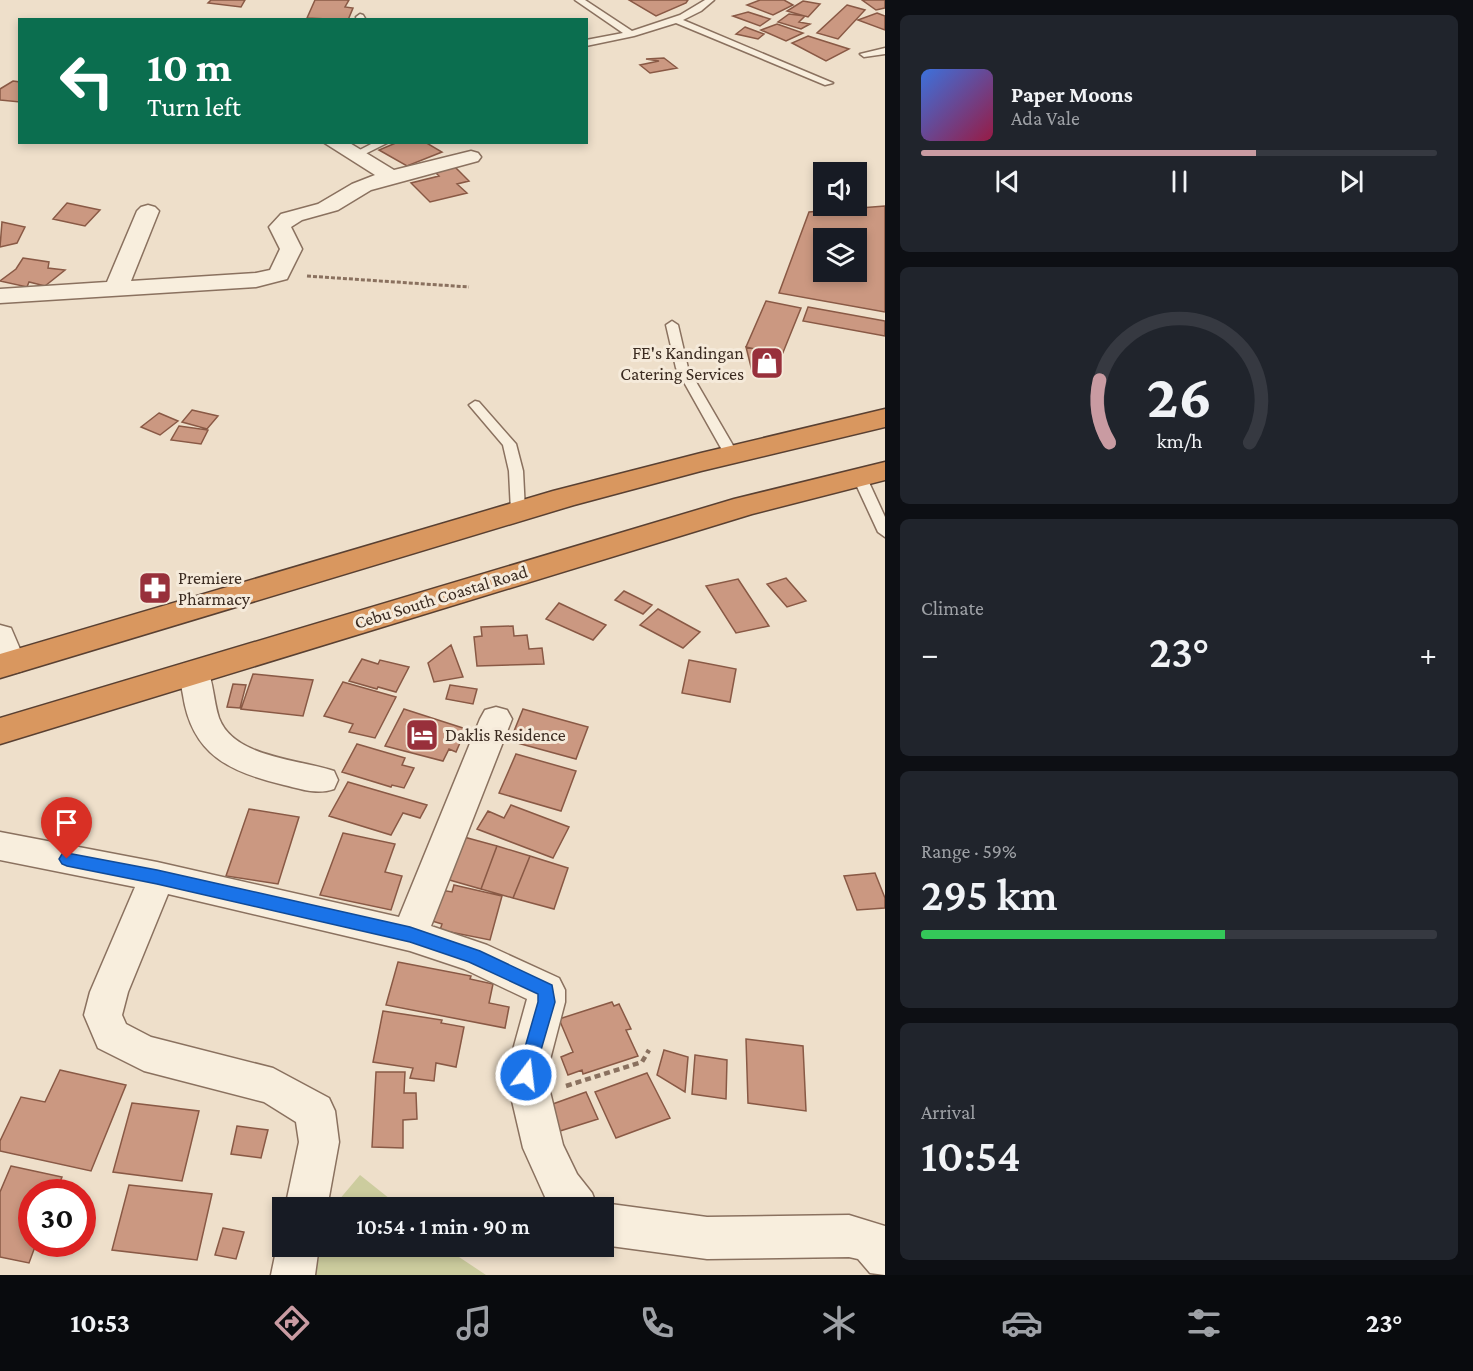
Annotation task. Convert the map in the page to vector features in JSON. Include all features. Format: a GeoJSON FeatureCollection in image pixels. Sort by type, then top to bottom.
{"type":"FeatureCollection","features":[{"type":"Feature","properties":{"kind":"highway"},"geometry":{"type":"LineString","coordinates":[[4,655],[131,629],[518,511],[731,454],[885,418]]}},
{"type":"Feature","properties":{"kind":"highway","name":"Cebu South Coastal Road"},"geometry":{"type":"LineString","coordinates":[[0,730],[745,506],[873,474]]}},
{"type":"Feature","properties":{"kind":"street"},"geometry":{"type":"LineString","coordinates":[[336,144],[392,177]]}},
{"type":"Feature","properties":{"kind":"street"},"geometry":{"type":"LineString","coordinates":[[0,296],[256,280],[279,274],[291,249],[280,227],[284,220],[294,215],[318,211],[333,205],[362,187],[471,157]]}},
{"type":"Feature","properties":{"kind":"street"},"geometry":{"type":"LineString","coordinates":[[116,289],[148,211]]}},
{"type":"Feature","properties":{"kind":"street"},"geometry":{"type":"LineString","coordinates":[[194,672],[205,722],[220,745],[242,760],[322,780]]}},
{"type":"Feature","properties":{"kind":"street"},"geometry":{"type":"LineString","coordinates":[[410,934],[496,718]]}},
{"type":"Feature","properties":{"kind":"street"},"geometry":{"type":"LineString","coordinates":[[0,846],[157,877],[410,934],[474,956],[546,990],[546,1002],[526,1075],[543,1148],[562,1189],[568,1197]]}},
{"type":"Feature","properties":{"kind":"street"},"geometry":{"type":"LineString","coordinates":[[157,877],[109,992],[103,1015],[112,1036],[144,1053],[273,1086],[315,1111],[319,1142],[308,1197]]}},
{"type":"Feature","properties":{"kind":"street"},"geometry":{"type":"LineString","coordinates":[[614,1227],[707,1239],[849,1236],[870,1241],[885,1258]]}},
{"type":"Feature","properties":{"kind":"street"},"geometry":{"type":"LineString","coordinates":[[293,1275],[296,1257]]}},
{"type":"Feature","properties":{"kind":"lane"},"geometry":{"type":"LineString","coordinates":[[579,0],[631,34]]}},
{"type":"Feature","properties":{"kind":"lane"},"geometry":{"type":"LineString","coordinates":[[588,44],[631,34],[675,20],[699,10],[710,0]]}},
{"type":"Feature","properties":{"kind":"lane"},"geometry":{"type":"LineString","coordinates":[[675,20],[828,83]]}},
{"type":"Feature","properties":{"kind":"lane"},"geometry":{"type":"LineString","coordinates":[[864,54],[885,51]]}},
{"type":"Feature","properties":{"kind":"lane"},"geometry":{"type":"LineString","coordinates":[[355,155],[380,144]]}},
{"type":"Feature","properties":{"kind":"lane"},"geometry":{"type":"LineString","coordinates":[[672,325],[682,368],[731,454]]}},
{"type":"Feature","properties":{"kind":"lane"},"geometry":{"type":"LineString","coordinates":[[475,405],[509,444],[516,471],[518,511]]}},
{"type":"Feature","properties":{"kind":"lane"},"geometry":{"type":"LineString","coordinates":[[873,474],[885,532]]}},
{"type":"Feature","properties":{"kind":"path"},"geometry":{"type":"LineString","coordinates":[[279,274],[469,287]]}},
{"type":"Feature","properties":{"kind":"path"},"geometry":{"type":"LineString","coordinates":[[530,1095],[642,1062],[649,1050]]}},
{"type":"Feature","properties":{"kind":"green space"},"geometry":{"type":"Polygon","coordinates":[[[360,1175],[388,1197],[341,1197],[360,1175]]]}},
{"type":"Feature","properties":{"kind":"green space"},"geometry":{"type":"Polygon","coordinates":[[[319,1257],[459,1257],[486,1275],[315,1275],[319,1257]]]}},
{"type":"Feature","properties":{"kind":"building"},"geometry":{"type":"Polygon","coordinates":[[[211,0],[245,0],[241,7],[208,3],[211,0]]]}},
{"type":"Feature","properties":{"kind":"building"},"geometry":{"type":"Polygon","coordinates":[[[315,0],[349,0],[345,7],[353,8],[349,18],[307,18],[315,0]]]}},
{"type":"Feature","properties":{"kind":"building"},"geometry":{"type":"Polygon","coordinates":[[[629,0],[688,0],[656,16],[629,0]]]}},
{"type":"Feature","properties":{"kind":"building"},"geometry":{"type":"Polygon","coordinates":[[[760,0],[784,0],[793,5],[773,15],[747,5],[760,0]]]}},
{"type":"Feature","properties":{"kind":"building"},"geometry":{"type":"Polygon","coordinates":[[[862,0],[885,0],[885,8],[876,10],[862,0]]]}},
{"type":"Feature","properties":{"kind":"building"},"geometry":{"type":"Polygon","coordinates":[[[803,1],[820,4],[808,17],[787,11],[803,1]]]}},
{"type":"Feature","properties":{"kind":"building"},"geometry":{"type":"Polygon","coordinates":[[[847,5],[865,10],[838,39],[817,33],[847,5]]]}},
{"type":"Feature","properties":{"kind":"building"},"geometry":{"type":"Polygon","coordinates":[[[748,12],[770,19],[760,26],[733,16],[748,12]]]}},
{"type":"Feature","properties":{"kind":"building"},"geometry":{"type":"Polygon","coordinates":[[[877,13],[885,16],[885,30],[858,20],[877,13]]]}},
{"type":"Feature","properties":{"kind":"building"},"geometry":{"type":"Polygon","coordinates":[[[789,14],[805,16],[799,22],[810,24],[801,29],[778,22],[789,14]]]}},
{"type":"Feature","properties":{"kind":"building"},"geometry":{"type":"Polygon","coordinates":[[[777,24],[803,33],[786,41],[761,30],[777,24]]]}},
{"type":"Feature","properties":{"kind":"building"},"geometry":{"type":"Polygon","coordinates":[[[745,27],[764,34],[758,39],[736,34],[745,27]]]}},
{"type":"Feature","properties":{"kind":"building"},"geometry":{"type":"Polygon","coordinates":[[[808,36],[849,49],[826,61],[792,43],[808,36]]]}},
{"type":"Feature","properties":{"kind":"building"},"geometry":{"type":"Polygon","coordinates":[[[664,58],[677,68],[650,73],[640,65],[659,61],[646,59],[664,58]]]}},
{"type":"Feature","properties":{"kind":"building"},"geometry":{"type":"Polygon","coordinates":[[[13,81],[18,82],[18,102],[0,100],[0,89],[13,81]]]}},
{"type":"Feature","properties":{"kind":"building"},"geometry":{"type":"Polygon","coordinates":[[[393,144],[428,144],[442,152],[407,166],[379,150],[393,144]]]}},
{"type":"Feature","properties":{"kind":"building"},"geometry":{"type":"Polygon","coordinates":[[[455,167],[469,181],[457,184],[467,193],[430,202],[411,183],[439,176],[435,172],[455,167]]]}},
{"type":"Feature","properties":{"kind":"building"},"geometry":{"type":"Polygon","coordinates":[[[67,203],[100,210],[85,226],[53,219],[67,203]]]}},
{"type":"Feature","properties":{"kind":"building"},"geometry":{"type":"Polygon","coordinates":[[[885,206],[885,312],[779,293],[809,212],[813,212],[813,216],[867,216],[867,207],[885,206]]]}},
{"type":"Feature","properties":{"kind":"building"},"geometry":{"type":"Polygon","coordinates":[[[2,222],[25,227],[17,243],[0,247],[2,222]]]}},
{"type":"Feature","properties":{"kind":"building"},"geometry":{"type":"Polygon","coordinates":[[[23,258],[49,262],[48,268],[65,270],[45,286],[29,282],[27,287],[0,281],[16,269],[23,258]]]}},
{"type":"Feature","properties":{"kind":"building"},"geometry":{"type":"Polygon","coordinates":[[[766,301],[801,308],[782,355],[746,347],[766,301]]]}},
{"type":"Feature","properties":{"kind":"building"},"geometry":{"type":"Polygon","coordinates":[[[808,307],[885,321],[885,336],[803,321],[808,307]]]}},
{"type":"Feature","properties":{"kind":"building"},"geometry":{"type":"Polygon","coordinates":[[[746,347],[782,355],[779,376],[753,375],[746,347]]]}},
{"type":"Feature","properties":{"kind":"building"},"geometry":{"type":"Polygon","coordinates":[[[192,410],[218,416],[207,429],[182,422],[192,410]]]}},
{"type":"Feature","properties":{"kind":"building"},"geometry":{"type":"Polygon","coordinates":[[[159,413],[178,421],[160,435],[141,427],[159,413]]]}},
{"type":"Feature","properties":{"kind":"building"},"geometry":{"type":"Polygon","coordinates":[[[179,426],[208,430],[201,444],[171,440],[179,426]]]}},
{"type":"Feature","properties":{"kind":"building"},"geometry":{"type":"Polygon","coordinates":[[[786,578],[806,601],[787,607],[767,584],[786,578]]]}},
{"type":"Feature","properties":{"kind":"building"},"geometry":{"type":"Polygon","coordinates":[[[738,579],[769,626],[736,633],[706,586],[738,579]]]}},
{"type":"Feature","properties":{"kind":"building"},"geometry":{"type":"Polygon","coordinates":[[[624,591],[652,605],[643,614],[615,600],[624,591]]]}},
{"type":"Feature","properties":{"kind":"building"},"geometry":{"type":"Polygon","coordinates":[[[559,603],[606,625],[593,640],[546,619],[559,603]]]}},
{"type":"Feature","properties":{"kind":"building"},"geometry":{"type":"Polygon","coordinates":[[[658,609],[700,632],[683,648],[640,625],[658,609]]]}},
{"type":"Feature","properties":{"kind":"building"},"geometry":{"type":"Polygon","coordinates":[[[513,626],[514,636],[527,635],[529,649],[542,648],[544,664],[477,666],[474,637],[482,636],[481,627],[513,626]]]}},
{"type":"Feature","properties":{"kind":"building"},"geometry":{"type":"Polygon","coordinates":[[[451,645],[463,677],[434,682],[428,663],[451,645]]]}},
{"type":"Feature","properties":{"kind":"building"},"geometry":{"type":"Polygon","coordinates":[[[362,659],[378,664],[380,660],[409,667],[396,692],[378,687],[377,689],[349,681],[362,659]]]}},
{"type":"Feature","properties":{"kind":"building"},"geometry":{"type":"Polygon","coordinates":[[[689,660],[736,669],[730,702],[682,693],[689,660]]]}},
{"type":"Feature","properties":{"kind":"building"},"geometry":{"type":"Polygon","coordinates":[[[253,674],[313,680],[303,716],[241,709],[253,674]]]}},
{"type":"Feature","properties":{"kind":"building"},"geometry":{"type":"Polygon","coordinates":[[[343,682],[396,697],[375,738],[349,732],[353,724],[324,716],[343,682]]]}},
{"type":"Feature","properties":{"kind":"building"},"geometry":{"type":"Polygon","coordinates":[[[233,684],[246,685],[240,708],[227,707],[233,684]]]}},
{"type":"Feature","properties":{"kind":"building"},"geometry":{"type":"Polygon","coordinates":[[[450,685],[477,689],[473,704],[446,699],[450,685]]]}},
{"type":"Feature","properties":{"kind":"building"},"geometry":{"type":"Polygon","coordinates":[[[404,709],[466,729],[456,752],[449,749],[443,761],[385,746],[404,709]]]}},
{"type":"Feature","properties":{"kind":"building"},"geometry":{"type":"Polygon","coordinates":[[[523,709],[588,727],[576,759],[510,741],[523,709]]]}},
{"type":"Feature","properties":{"kind":"building"},"geometry":{"type":"Polygon","coordinates":[[[357,744],[405,758],[402,765],[414,768],[404,788],[392,785],[391,787],[342,772],[357,744]]]}},
{"type":"Feature","properties":{"kind":"building"},"geometry":{"type":"Polygon","coordinates":[[[516,754],[576,771],[561,811],[499,793],[516,754]]]}},
{"type":"Feature","properties":{"kind":"building"},"geometry":{"type":"Polygon","coordinates":[[[348,782],[427,805],[420,818],[403,813],[391,835],[329,816],[348,782]]]}},
{"type":"Feature","properties":{"kind":"building"},"geometry":{"type":"Polygon","coordinates":[[[511,805],[569,827],[553,858],[477,829],[488,811],[504,818],[511,805]]]}},
{"type":"Feature","properties":{"kind":"building"},"geometry":{"type":"Polygon","coordinates":[[[249,809],[299,817],[278,884],[226,876],[249,809]]]}},
{"type":"Feature","properties":{"kind":"building"},"geometry":{"type":"Polygon","coordinates":[[[343,833],[395,844],[385,872],[402,876],[391,910],[320,895],[343,833]]]}},
{"type":"Feature","properties":{"kind":"building"},"geometry":{"type":"Polygon","coordinates":[[[464,837],[497,846],[481,889],[446,879],[464,837]]]}},
{"type":"Feature","properties":{"kind":"building"},"geometry":{"type":"Polygon","coordinates":[[[497,846],[530,856],[513,898],[481,889],[497,846]]]}},
{"type":"Feature","properties":{"kind":"building"},"geometry":{"type":"Polygon","coordinates":[[[530,856],[568,868],[554,909],[513,898],[530,856]]]}},
{"type":"Feature","properties":{"kind":"building"},"geometry":{"type":"Polygon","coordinates":[[[875,873],[885,898],[885,908],[857,910],[844,876],[875,873]]]}},
{"type":"Feature","properties":{"kind":"building"},"geometry":{"type":"Polygon","coordinates":[[[454,885],[502,896],[490,940],[440,930],[442,924],[432,921],[441,890],[452,892],[454,885]]]}},
{"type":"Feature","properties":{"kind":"building"},"geometry":{"type":"Polygon","coordinates":[[[398,962],[471,976],[470,979],[493,984],[489,1003],[509,1007],[505,1028],[386,1005],[398,962]]]}},
{"type":"Feature","properties":{"kind":"building"},"geometry":{"type":"Polygon","coordinates":[[[612,1002],[614,1006],[619,1004],[631,1029],[626,1030],[638,1056],[583,1074],[582,1070],[568,1075],[561,1057],[573,1052],[559,1019],[612,1002]]]}},
{"type":"Feature","properties":{"kind":"building"},"geometry":{"type":"Polygon","coordinates":[[[383,1011],[442,1020],[441,1023],[464,1027],[456,1067],[436,1063],[434,1081],[410,1078],[413,1068],[373,1062],[383,1011]]]}},
{"type":"Feature","properties":{"kind":"building"},"geometry":{"type":"Polygon","coordinates":[[[746,1039],[803,1046],[806,1111],[748,1103],[746,1039]]]}},
{"type":"Feature","properties":{"kind":"building"},"geometry":{"type":"Polygon","coordinates":[[[664,1050],[688,1057],[685,1092],[657,1075],[664,1050]]]}},
{"type":"Feature","properties":{"kind":"building"},"geometry":{"type":"Polygon","coordinates":[[[695,1055],[727,1060],[726,1099],[692,1094],[695,1055]]]}},
{"type":"Feature","properties":{"kind":"building"},"geometry":{"type":"Polygon","coordinates":[[[60,1070],[126,1085],[91,1171],[0,1151],[0,1141],[21,1097],[45,1102],[60,1070]]]}},
{"type":"Feature","properties":{"kind":"building"},"geometry":{"type":"Polygon","coordinates":[[[376,1072],[405,1072],[404,1093],[416,1093],[417,1119],[403,1120],[403,1148],[372,1147],[376,1072]]]}},
{"type":"Feature","properties":{"kind":"building"},"geometry":{"type":"Polygon","coordinates":[[[647,1073],[670,1118],[616,1138],[595,1092],[647,1073]]]}},
{"type":"Feature","properties":{"kind":"building"},"geometry":{"type":"Polygon","coordinates":[[[586,1092],[598,1119],[560,1131],[550,1105],[586,1092]]]}},
{"type":"Feature","properties":{"kind":"building"},"geometry":{"type":"Polygon","coordinates":[[[132,1103],[199,1111],[182,1181],[113,1172],[132,1103]]]}},
{"type":"Feature","properties":{"kind":"building"},"geometry":{"type":"Polygon","coordinates":[[[237,1126],[268,1130],[261,1158],[231,1154],[237,1126]]]}},
{"type":"Feature","properties":{"kind":"building"},"geometry":{"type":"Polygon","coordinates":[[[11,1166],[62,1177],[61,1179],[18,1179],[18,1257],[31,1257],[29,1263],[0,1257],[0,1192],[11,1166]]]}},
{"type":"Feature","properties":{"kind":"building"},"geometry":{"type":"Polygon","coordinates":[[[129,1185],[212,1194],[197,1260],[112,1250],[129,1185]]]}},
{"type":"Feature","properties":{"kind":"building"},"geometry":{"type":"Polygon","coordinates":[[[223,1228],[244,1232],[236,1259],[215,1255],[223,1228]]]}},
{"type":"Feature","properties":{"kind":"place","name":"FE's Kandingan Catering Services"},"geometry":{"type":"Point","coordinates":[767,363]}},
{"type":"Feature","properties":{"kind":"place","name":"Premiere Pharmacy"},"geometry":{"type":"Point","coordinates":[155,588]}},
{"type":"Feature","properties":{"kind":"place","name":"Daklis Residence"},"geometry":{"type":"Point","coordinates":[422,735]}},
{"type":"Feature","properties":{"kind":"route"},"geometry":{"type":"LineString","coordinates":[[67,859],[410,934],[474,956],[546,990],[546,1002],[526,1075]]}}]}
